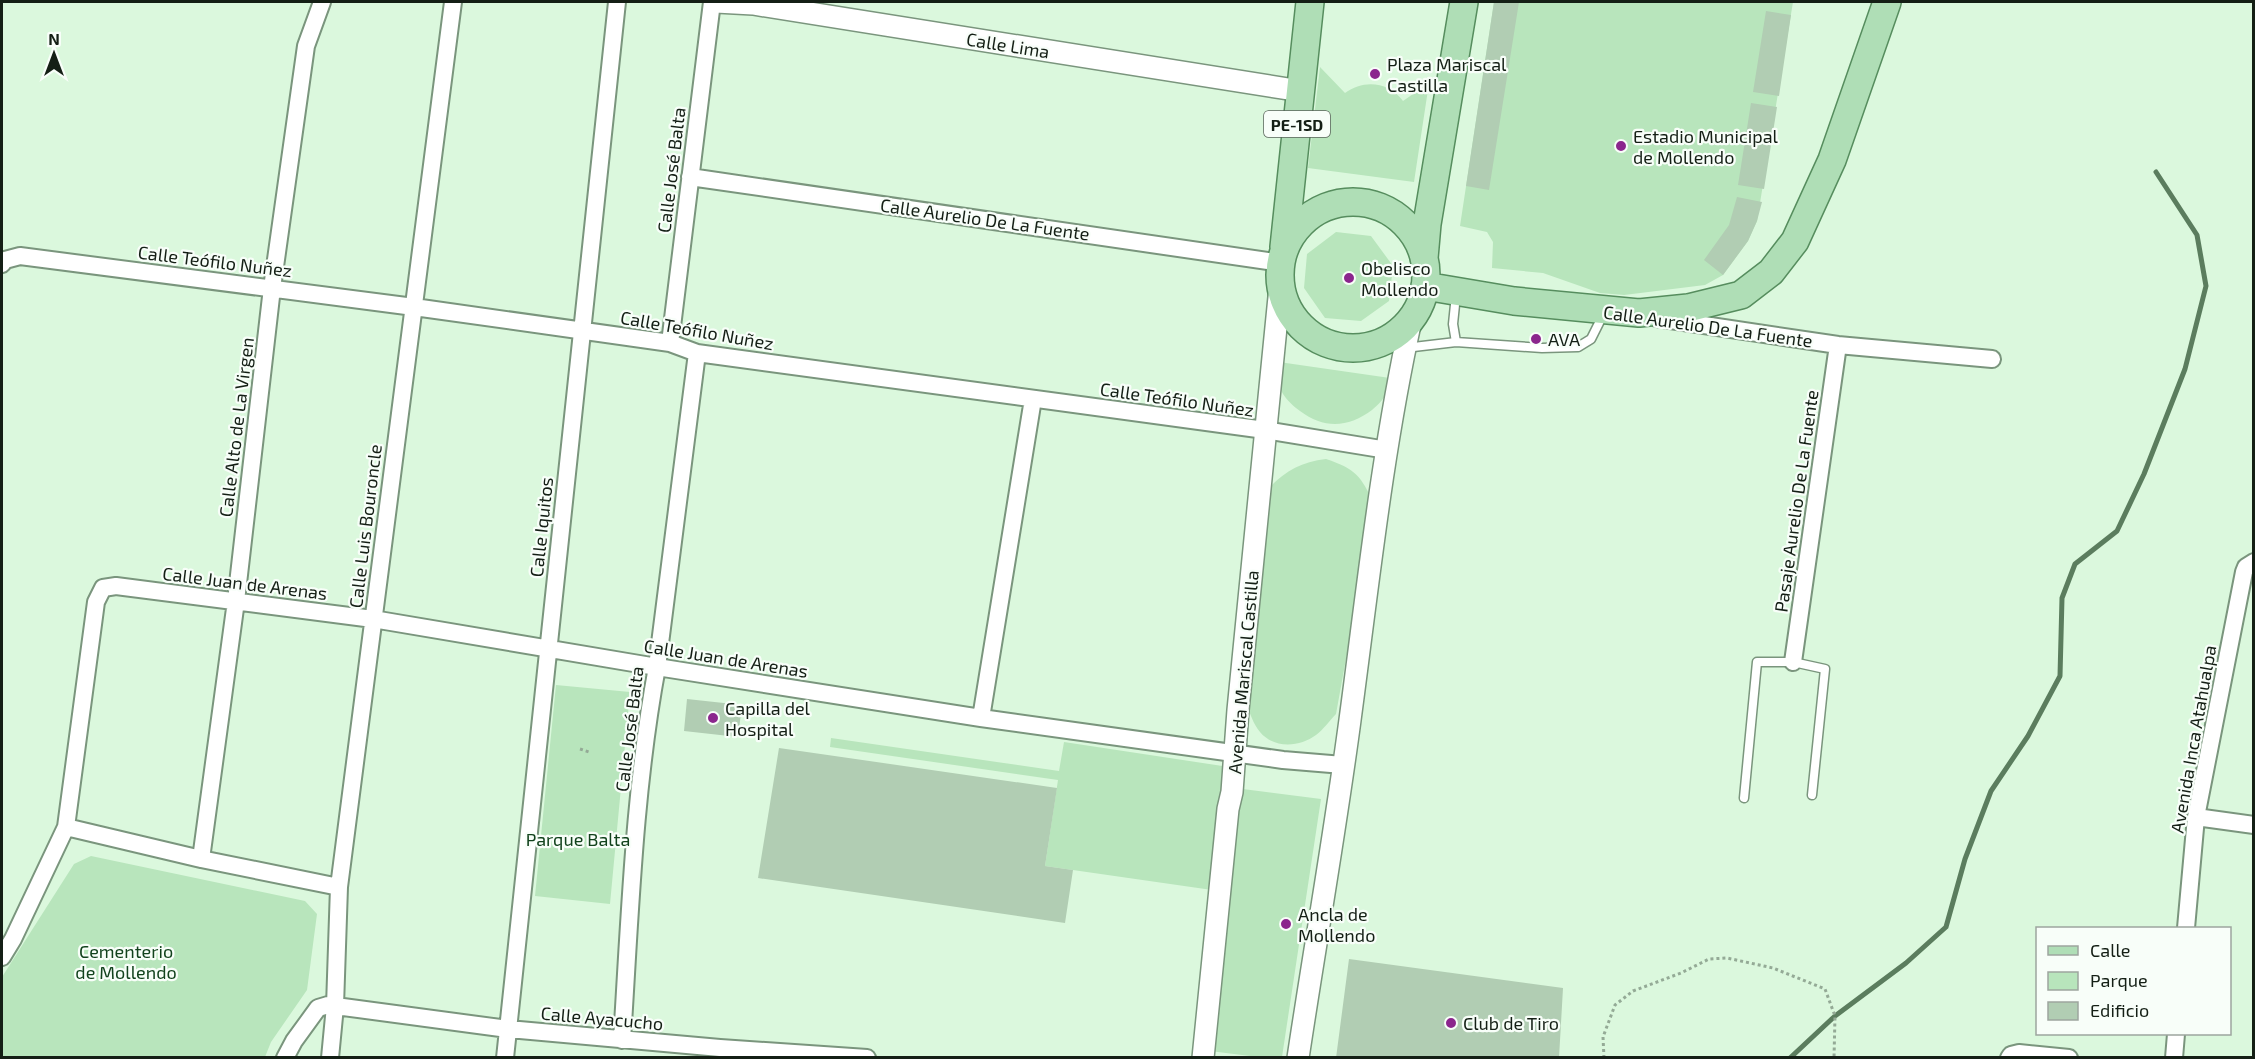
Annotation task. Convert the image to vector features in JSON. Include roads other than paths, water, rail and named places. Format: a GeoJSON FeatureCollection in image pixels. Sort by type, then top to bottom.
{"type":"FeatureCollection","features":[{"type":"Feature","properties":{"kind":"main road","name":"Avenida Mariscal Castilla"},"geometry":{"type":"LineString","coordinates":[[1282,266],[1310,2]]}},
{"type":"Feature","properties":{"kind":"main road"},"geometry":{"type":"LineString","coordinates":[[1424,259],[1418,243],[1408,228],[1395,216],[1380,208],[1360,203],[1343,203],[1324,209],[1307,219],[1294,232],[1282,266],[1285,304],[1299,324],[1308,332],[1331,345],[1353,348],[1374,345],[1402,330],[1419,308],[1425,286],[1424,259],[1427,224],[1464,2]]}},
{"type":"Feature","properties":{"kind":"main road"},"geometry":{"type":"LineString","coordinates":[[1639,313],[1688,308],[1741,295],[1771,272],[1795,242],[1832,160],[1887,2]]}},
{"type":"Feature","properties":{"kind":"main road","name":"Calle Aurelio De La Fuente"},"geometry":{"type":"LineString","coordinates":[[1425,286],[1525,303],[1639,313]]}},
{"type":"Feature","properties":{"kind":"street","name":"Calle Alto de La Virgen"},"geometry":{"type":"LineString","coordinates":[[201,859],[236,601],[272,288],[306,46],[322,2]]}},
{"type":"Feature","properties":{"kind":"street","name":"Calle Luis Bouroncle"},"geometry":{"type":"LineString","coordinates":[[330,1058],[335,1006],[339,887],[453,2]]}},
{"type":"Feature","properties":{"kind":"street","name":"Calle Iquitos"},"geometry":{"type":"LineString","coordinates":[[505,1058],[617,2]]}},
{"type":"Feature","properties":{"kind":"street","name":"Calle Lima"},"geometry":{"type":"LineString","coordinates":[[714,2],[753,3],[1301,91]]}},
{"type":"Feature","properties":{"kind":"street","name":"Calle José Balta"},"geometry":{"type":"LineString","coordinates":[[670,343],[714,2]]}},
{"type":"Feature","properties":{"kind":"street","name":"Calle Aurelio De La Fuente"},"geometry":{"type":"LineString","coordinates":[[690,177],[1282,266]]}},
{"type":"Feature","properties":{"kind":"street","name":"Calle Teófilo Nuñez"},"geometry":{"type":"LineString","coordinates":[[2,264],[5,260],[20,256],[414,307],[670,343],[698,353],[1266,430],[1387,450]]}},
{"type":"Feature","properties":{"kind":"street","name":"Avenida Mariscal Castilla"},"geometry":{"type":"LineString","coordinates":[[1203,1058],[1282,266]]}},
{"type":"Feature","properties":{"kind":"street","name":"Calle Aurelio De La Fuente"},"geometry":{"type":"LineString","coordinates":[[1639,313],[1675,322],[1838,345],[1992,359]]}},
{"type":"Feature","properties":{"kind":"street"},"geometry":{"type":"LineString","coordinates":[[1298,1058],[1343,765],[1387,450],[1411,320]]}},
{"type":"Feature","properties":{"kind":"street","name":"Pasaje Aurelio De La Fuente"},"geometry":{"type":"LineString","coordinates":[[1793,662],[1838,345]]}},
{"type":"Feature","properties":{"kind":"street","name":"Calle José Balta"},"geometry":{"type":"LineString","coordinates":[[622,1040],[635,847],[651,701],[698,353]]}},
{"type":"Feature","properties":{"kind":"street"},"geometry":{"type":"LineString","coordinates":[[981,718],[1033,399]]}},
{"type":"Feature","properties":{"kind":"street","name":"Avenida Inca Atahualpa"},"geometry":{"type":"LineString","coordinates":[[2186,927],[2196,817],[2244,572],[2246,567],[2253,562]]}},
{"type":"Feature","properties":{"kind":"street","name":"Calle Juan de Arenas"},"geometry":{"type":"LineString","coordinates":[[66,827],[96,602],[103,588],[116,586],[373,619],[981,718],[1283,760],[1343,765]]}},
{"type":"Feature","properties":{"kind":"street"},"geometry":{"type":"LineString","coordinates":[[2196,817],[2253,825]]}},
{"type":"Feature","properties":{"kind":"street"},"geometry":{"type":"LineString","coordinates":[[2,957],[13,939],[66,827],[201,859],[339,887]]}},
{"type":"Feature","properties":{"kind":"street"},"geometry":{"type":"LineString","coordinates":[[285,1058],[294,1041],[318,1008],[328,1005],[335,1006]]}},
{"type":"Feature","properties":{"kind":"street","name":"Calle Ayacucho"},"geometry":{"type":"LineString","coordinates":[[335,1006],[508,1029],[622,1040],[719,1053],[867,1058]]}},
{"type":"Feature","properties":{"kind":"street"},"geometry":{"type":"LineString","coordinates":[[2174,1058],[2176,1035]]}},
{"type":"Feature","properties":{"kind":"street"},"geometry":{"type":"LineString","coordinates":[[2014,1055],[2069,1058]]}},
{"type":"Feature","properties":{"kind":"lane"},"geometry":{"type":"LineString","coordinates":[[1456,291],[1453,324],[1456,342]]}},
{"type":"Feature","properties":{"kind":"lane"},"geometry":{"type":"LineString","coordinates":[[1405,348],[1456,342],[1542,348],[1578,346],[1591,339],[1605,310]]}},
{"type":"Feature","properties":{"kind":"lane"},"geometry":{"type":"LineString","coordinates":[[1744,798],[1757,662],[1793,662],[1826,669],[1812,795]]}},
{"type":"Feature","properties":{"kind":"waterway"},"geometry":{"type":"LineString","coordinates":[[1790,1058],[1835,1016],[1906,963],[1946,927],[1965,859],[1991,791],[2028,736],[2060,676],[2062,598],[2075,564],[2117,531],[2144,474],[2185,369],[2206,286],[2197,235],[2156,172]]}},
{"type":"Feature","properties":{"kind":"place","name":"Plaza Mariscal Castilla"},"geometry":{"type":"Point","coordinates":[1375,74]}},
{"type":"Feature","properties":{"kind":"place","name":"Estadio Municipal de Mollendo"},"geometry":{"type":"Point","coordinates":[1621,146]}},
{"type":"Feature","properties":{"kind":"place","name":"Obelisco Mollendo"},"geometry":{"type":"Point","coordinates":[1349,278]}},
{"type":"Feature","properties":{"kind":"place","name":"AVA"},"geometry":{"type":"Point","coordinates":[1536,339]}},
{"type":"Feature","properties":{"kind":"place","name":"Capilla del Hospital"},"geometry":{"type":"Point","coordinates":[713,718]}},
{"type":"Feature","properties":{"kind":"place","name":"Ancla de Mollendo"},"geometry":{"type":"Point","coordinates":[1286,924]}},
{"type":"Feature","properties":{"kind":"place","name":"Club de Tiro"},"geometry":{"type":"Point","coordinates":[1451,1023]}},
{"type":"Feature","properties":{"kind":"park label","name":"Parque Balta"},"geometry":{"type":"Point","coordinates":[578,839]}},
{"type":"Feature","properties":{"kind":"park label","name":"Cementerio de Mollendo"},"geometry":{"type":"Point","coordinates":[126,961]}}]}
